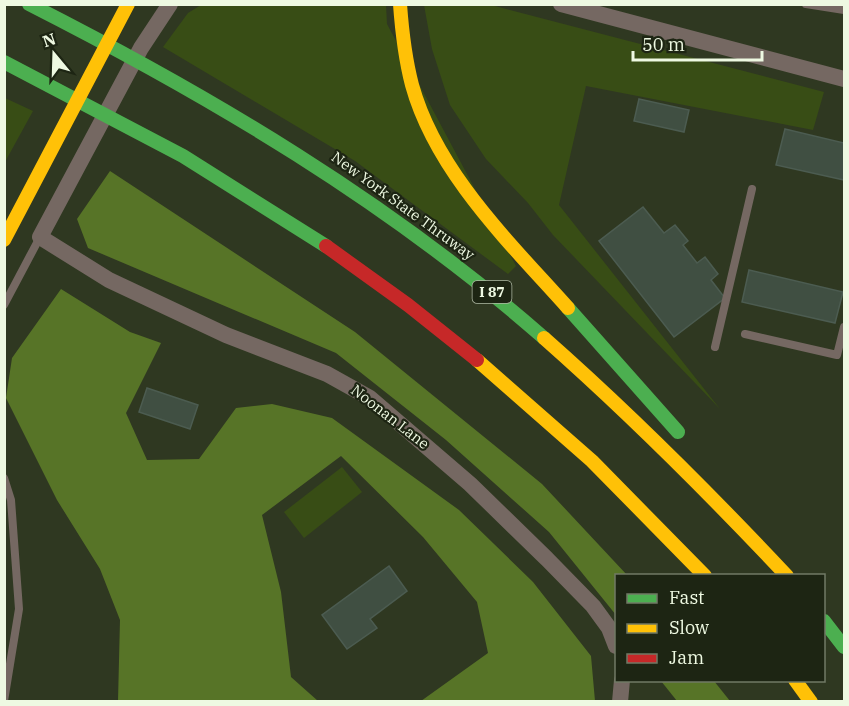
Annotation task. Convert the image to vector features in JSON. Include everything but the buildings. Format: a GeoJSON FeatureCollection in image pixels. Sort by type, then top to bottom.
{"type":"FeatureCollection","features":[{"type":"Feature","properties":{"kind":"highway","name":"New York State Thruway"},"geometry":{"type":"LineString","coordinates":[[29,4],[152,67],[240,117],[331,173],[417,234],[504,301],[637,419],[785,574]]}},
{"type":"Feature","properties":{"kind":"highway"},"geometry":{"type":"LineString","coordinates":[[4,240],[128,4]]}},
{"type":"Feature","properties":{"kind":"highway"},"geometry":{"type":"LineString","coordinates":[[400,4],[405,54],[413,88],[425,120],[450,167],[482,209],[691,447]]}},
{"type":"Feature","properties":{"kind":"highway"},"geometry":{"type":"LineString","coordinates":[[89,47],[100,26]]}},
{"type":"Feature","properties":{"kind":"highway"},"geometry":{"type":"LineString","coordinates":[[4,62],[123,122],[208,170],[293,224],[426,320],[528,403],[587,455],[703,574]]}},
{"type":"Feature","properties":{"kind":"highway"},"geometry":{"type":"LineString","coordinates":[[4,69],[54,87]]}},
{"type":"Feature","properties":{"kind":"highway"},"geometry":{"type":"LineString","coordinates":[[57,107],[73,77]]}},
{"type":"Feature","properties":{"kind":"highway"},"geometry":{"type":"LineString","coordinates":[[4,208],[26,168]]}},
{"type":"Feature","properties":{"kind":"highway"},"geometry":{"type":"LineString","coordinates":[[776,543],[791,560],[793,574]]}},
{"type":"Feature","properties":{"kind":"highway"},"geometry":{"type":"LineString","coordinates":[[825,622],[844,647]]}},
{"type":"Feature","properties":{"kind":"highway"},"geometry":{"type":"LineString","coordinates":[[796,682],[811,702]]}},
{"type":"Feature","properties":{"kind":"street"},"geometry":{"type":"LineString","coordinates":[[40,237],[141,48],[170,4]]}},
{"type":"Feature","properties":{"kind":"street"},"geometry":{"type":"LineString","coordinates":[[561,4],[844,79]]}},
{"type":"Feature","properties":{"kind":"street","name":"Noonan Lane"},"geometry":{"type":"LineString","coordinates":[[40,237],[110,280],[226,335],[327,374],[370,398],[470,484],[547,559],[593,606],[609,628],[615,643]]}},
{"type":"Feature","properties":{"kind":"street"},"geometry":{"type":"LineString","coordinates":[[620,702],[622,682]]}},
{"type":"Feature","properties":{"kind":"lane"},"geometry":{"type":"LineString","coordinates":[[806,4],[844,9]]}},
{"type":"Feature","properties":{"kind":"lane"},"geometry":{"type":"LineString","coordinates":[[715,347],[752,189]]}},
{"type":"Feature","properties":{"kind":"lane"},"geometry":{"type":"LineString","coordinates":[[4,305],[40,237]]}},
{"type":"Feature","properties":{"kind":"lane"},"geometry":{"type":"LineString","coordinates":[[745,334],[837,355],[844,327]]}},
{"type":"Feature","properties":{"kind":"lane"},"geometry":{"type":"LineString","coordinates":[[4,478],[10,500],[19,609],[4,701]]}},
{"type":"Feature","properties":{"kind":"green space"},"geometry":{"type":"Polygon","coordinates":[[[201,5],[386,5],[387,24],[516,266],[508,274],[355,161],[163,47],[188,13],[201,5]]]}},
{"type":"Feature","properties":{"kind":"green space"},"geometry":{"type":"Polygon","coordinates":[[[424,5],[491,5],[824,92],[813,130],[586,86],[559,205],[720,409],[553,235],[528,203],[486,159],[450,105],[432,49],[424,5]]]}},
{"type":"Feature","properties":{"kind":"green space"},"geometry":{"type":"Polygon","coordinates":[[[5,98],[33,111],[5,162],[5,98]]]}},
{"type":"Feature","properties":{"kind":"green space"},"geometry":{"type":"Polygon","coordinates":[[[110,171],[355,332],[542,484],[626,574],[615,574],[615,614],[549,532],[446,440],[336,353],[88,248],[77,219],[110,171]]]}},
{"type":"Feature","properties":{"kind":"green space"},"geometry":{"type":"Polygon","coordinates":[[[61,289],[130,332],[161,343],[126,413],[147,460],[199,459],[236,408],[272,404],[332,418],[459,510],[533,582],[591,656],[595,701],[421,701],[488,653],[477,602],[423,537],[341,456],[262,515],[281,592],[291,677],[318,701],[118,701],[120,620],[100,569],[57,500],[6,398],[12,358],[61,289]]]}},
{"type":"Feature","properties":{"kind":"green space"},"geometry":{"type":"Polygon","coordinates":[[[342,467],[362,492],[304,538],[284,512],[342,467]]]}},
{"type":"Feature","properties":{"kind":"green space"},"geometry":{"type":"Polygon","coordinates":[[[662,682],[715,682],[730,701],[677,701],[662,682]]]}},
{"type":"Feature","properties":{"kind":"traffic: fast"},"geometry":{"type":"LineString","coordinates":[[29,4],[165,76],[297,155],[424,242],[485,288],[544,338]]}},
{"type":"Feature","properties":{"kind":"traffic: fast"},"geometry":{"type":"LineString","coordinates":[[4,62],[183,156],[326,246]]}},
{"type":"Feature","properties":{"kind":"traffic: fast"},"geometry":{"type":"LineString","coordinates":[[568,308],[678,432]]}},
{"type":"Feature","properties":{"kind":"traffic: fast"},"geometry":{"type":"LineString","coordinates":[[825,622],[844,647]]}},
{"type":"Feature","properties":{"kind":"traffic: slow"},"geometry":{"type":"LineString","coordinates":[[4,240],[128,4]]}},
{"type":"Feature","properties":{"kind":"traffic: slow"},"geometry":{"type":"LineString","coordinates":[[400,4],[404,45],[412,85],[423,117],[438,147],[477,205],[568,308]]}},
{"type":"Feature","properties":{"kind":"traffic: slow"},"geometry":{"type":"LineString","coordinates":[[544,338],[668,454],[785,574]]}},
{"type":"Feature","properties":{"kind":"traffic: slow"},"geometry":{"type":"LineString","coordinates":[[477,360],[592,461],[703,574]]}},
{"type":"Feature","properties":{"kind":"traffic: slow"},"geometry":{"type":"LineString","coordinates":[[796,682],[811,702]]}},
{"type":"Feature","properties":{"kind":"traffic: jam"},"geometry":{"type":"LineString","coordinates":[[326,246],[408,305],[477,360]]}}]}
